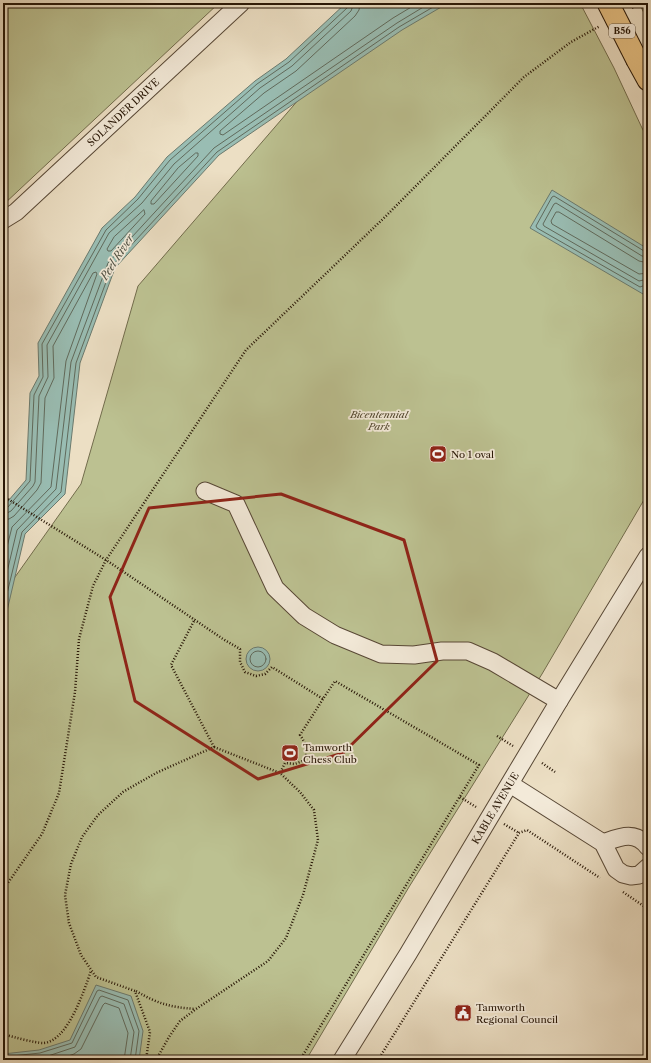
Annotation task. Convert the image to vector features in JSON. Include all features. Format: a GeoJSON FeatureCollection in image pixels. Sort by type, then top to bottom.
{"type":"FeatureCollection","features":[{"type":"Feature","properties":{"kind":"main road","name":"B56"},"geometry":{"type":"LineString","coordinates":[[613,12],[648,80]]}},
{"type":"Feature","properties":{"kind":"street","name":"SOLANDER DRIVE"},"geometry":{"type":"LineString","coordinates":[[3,220],[16,212],[241,3]]}},
{"type":"Feature","properties":{"kind":"street"},"geometry":{"type":"LineString","coordinates":[[205,491],[236,504],[275,588],[304,616],[335,635],[381,654],[414,655],[442,651],[468,651],[493,662],[559,701]]}},
{"type":"Feature","properties":{"kind":"street","name":"KABLE AVENUE"},"geometry":{"type":"LineString","coordinates":[[342,1060],[408,954],[559,701],[648,556]]}},
{"type":"Feature","properties":{"kind":"street"},"geometry":{"type":"LineString","coordinates":[[510,784],[602,843],[616,869],[623,874],[631,876],[639,875],[648,868]]}},
{"type":"Feature","properties":{"kind":"street"},"geometry":{"type":"LineString","coordinates":[[602,843],[623,836],[635,837],[645,843],[648,847]]}},
{"type":"Feature","properties":{"kind":"path"},"geometry":{"type":"LineString","coordinates":[[3,890],[42,834],[59,793],[75,692],[80,639],[93,586],[106,560],[246,350],[386,216],[524,77],[613,12],[640,3]]}},
{"type":"Feature","properties":{"kind":"path"},"geometry":{"type":"LineString","coordinates":[[3,496],[106,560],[240,649],[240,662],[245,672],[256,676],[265,674],[272,667],[323,699]]}},
{"type":"Feature","properties":{"kind":"path"},"geometry":{"type":"LineString","coordinates":[[156,1060],[180,1021],[268,961],[286,938],[304,895],[318,840],[314,810],[300,792],[280,774],[214,747],[171,665],[195,619]]}},
{"type":"Feature","properties":{"kind":"path"},"geometry":{"type":"LineString","coordinates":[[280,774],[286,763],[295,764],[305,760],[308,752],[306,743],[300,735],[335,681],[478,765],[300,1060]]}},
{"type":"Feature","properties":{"kind":"path"},"geometry":{"type":"LineString","coordinates":[[497,736],[502,739]]}},
{"type":"Feature","properties":{"kind":"path"},"geometry":{"type":"LineString","coordinates":[[196,1009],[179,1008],[155,1002],[135,991],[96,977],[81,955],[72,929],[65,895],[72,864],[82,837],[98,815],[123,792],[156,773],[214,747]]}},
{"type":"Feature","properties":{"kind":"path"},"geometry":{"type":"LineString","coordinates":[[460,797],[478,808]]}},
{"type":"Feature","properties":{"kind":"path"},"geometry":{"type":"LineString","coordinates":[[504,824],[519,833]]}},
{"type":"Feature","properties":{"kind":"path"},"geometry":{"type":"LineString","coordinates":[[378,1060],[519,833],[527,830],[603,880]]}},
{"type":"Feature","properties":{"kind":"path"},"geometry":{"type":"LineString","coordinates":[[622,892],[648,909]]}},
{"type":"Feature","properties":{"kind":"path"},"geometry":{"type":"LineString","coordinates":[[3,1035],[43,1043],[54,1039],[65,1028],[72,1016],[92,970]]}},
{"type":"Feature","properties":{"kind":"path"},"geometry":{"type":"LineString","coordinates":[[135,991],[150,1032],[146,1060]]}},
{"type":"Feature","properties":{"kind":"highlighted area"},"geometry":{"type":"Polygon","coordinates":[[[281,494],[404,540],[437,661],[343,753],[258,779],[135,701],[110,597],[149,508],[281,494]]]}},
{"type":"Feature","properties":{"kind":"green space"},"geometry":{"type":"Polygon","coordinates":[[[3,3],[219,3],[3,205],[3,3]]]}},
{"type":"Feature","properties":{"kind":"green space","name":"Bicentennial Park"},"geometry":{"type":"Polygon","coordinates":[[[419,3],[580,3],[614,68],[648,139],[648,493],[542,674],[409,887],[306,1060],[3,1060],[3,594],[81,484],[138,286],[337,55],[419,3]]]}},
{"type":"Feature","properties":{"kind":"green space"},"geometry":{"type":"Polygon","coordinates":[[[639,3],[648,3],[648,21],[639,3]]]}},
{"type":"Feature","properties":{"kind":"water","name":"Peel River"},"geometry":{"type":"Polygon","coordinates":[[[346,3],[448,3],[402,30],[219,155],[115,268],[80,363],[65,494],[25,534],[7,611],[3,617],[3,507],[26,480],[30,393],[39,376],[38,343],[102,228],[135,197],[167,157],[255,81],[286,59],[346,3]]]}},
{"type":"Feature","properties":{"kind":"water"},"geometry":{"type":"Polygon","coordinates":[[[552,190],[648,249],[648,286],[643,294],[530,228],[552,190]]]}},
{"type":"Feature","properties":{"kind":"water"},"geometry":{"type":"Polygon","coordinates":[[[258,647],[263,648],[269,654],[269,664],[263,670],[258,671],[253,670],[247,664],[246,659],[247,654],[253,648],[258,647]]]}},
{"type":"Feature","properties":{"kind":"water"},"geometry":{"type":"Polygon","coordinates":[[[96,985],[131,996],[143,1031],[139,1060],[3,1060],[3,1054],[39,1050],[70,1040],[96,985]]]}},
{"type":"Feature","properties":{"kind":"place","name":"No 1 oval"},"geometry":{"type":"Point","coordinates":[438,454]}},
{"type":"Feature","properties":{"kind":"place","name":"Tamworth Chess Club"},"geometry":{"type":"Point","coordinates":[290,753]}},
{"type":"Feature","properties":{"kind":"place","name":"Tamworth Regional Council"},"geometry":{"type":"Point","coordinates":[463,1013]}}]}
